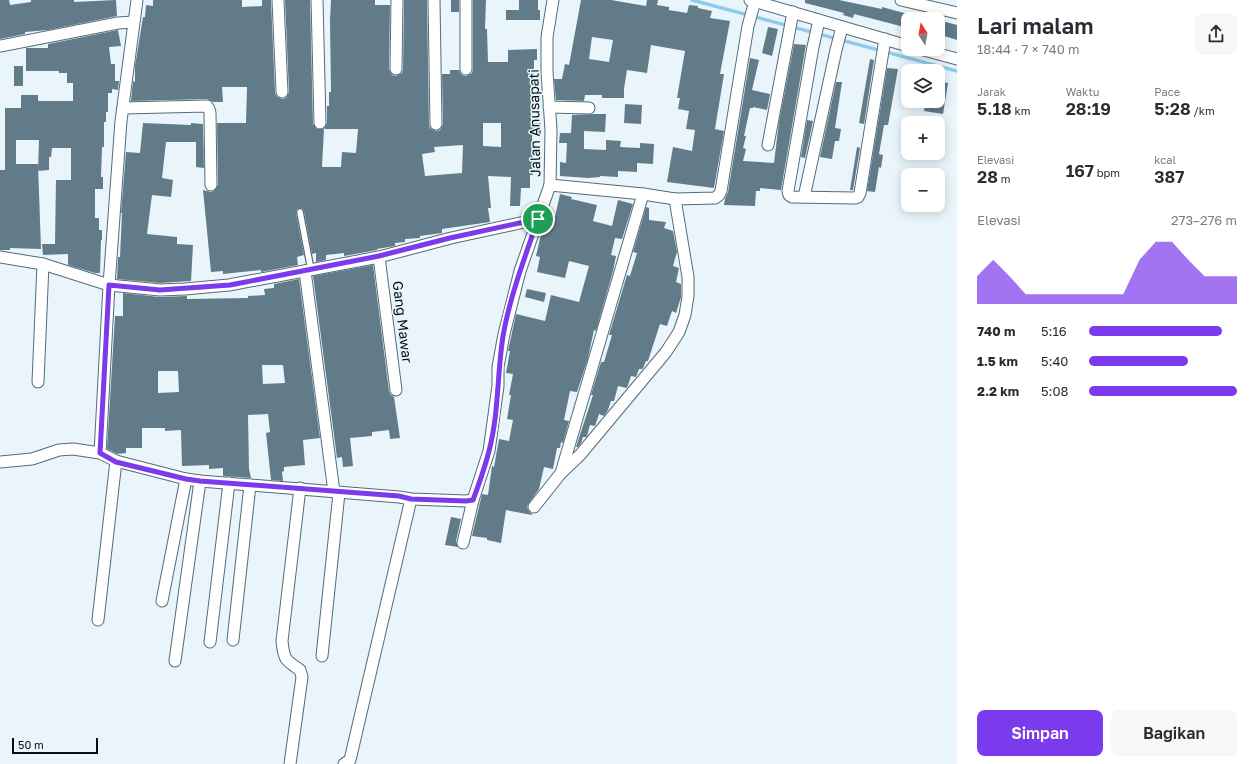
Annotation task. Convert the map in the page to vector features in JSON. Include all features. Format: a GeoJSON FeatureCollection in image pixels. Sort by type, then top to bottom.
{"type":"FeatureCollection","features":[{"type":"Feature","properties":{"kind":"street"},"geometry":{"type":"LineString","coordinates":[[100,453],[120,121],[137,0]]}},
{"type":"Feature","properties":{"kind":"street"},"geometry":{"type":"LineString","coordinates":[[278,0],[282,92]]}},
{"type":"Feature","properties":{"kind":"street"},"geometry":{"type":"LineString","coordinates":[[317,0],[320,123]]}},
{"type":"Feature","properties":{"kind":"street"},"geometry":{"type":"LineString","coordinates":[[396,69],[397,0]]}},
{"type":"Feature","properties":{"kind":"street"},"geometry":{"type":"LineString","coordinates":[[434,0],[436,124]]}},
{"type":"Feature","properties":{"kind":"street"},"geometry":{"type":"LineString","coordinates":[[466,0],[466,69]]}},
{"type":"Feature","properties":{"kind":"street","name":"Jalan Anusapati"},"geometry":{"type":"LineString","coordinates":[[463,543],[473,500],[490,451],[498,386],[498,367],[504,334],[520,271],[550,185],[551,130],[547,37],[553,0]]}},
{"type":"Feature","properties":{"kind":"street"},"geometry":{"type":"LineString","coordinates":[[901,0],[957,13]]}},
{"type":"Feature","properties":{"kind":"street"},"geometry":{"type":"LineString","coordinates":[[550,185],[643,194],[675,199],[715,198],[719,195],[721,191],[753,2],[818,25],[842,30],[884,43],[901,45]]}},
{"type":"Feature","properties":{"kind":"street"},"geometry":{"type":"LineString","coordinates":[[768,145],[792,16]]}},
{"type":"Feature","properties":{"kind":"street"},"geometry":{"type":"LineString","coordinates":[[0,46],[118,23],[133,22]]}},
{"type":"Feature","properties":{"kind":"street"},"geometry":{"type":"LineString","coordinates":[[818,25],[788,191],[789,195],[792,197],[858,197],[860,193],[884,43]]}},
{"type":"Feature","properties":{"kind":"street"},"geometry":{"type":"LineString","coordinates":[[804,197],[836,50],[842,30]]}},
{"type":"Feature","properties":{"kind":"street"},"geometry":{"type":"LineString","coordinates":[[945,56],[957,59]]}},
{"type":"Feature","properties":{"kind":"street"},"geometry":{"type":"LineString","coordinates":[[122,108],[207,106],[210,113],[211,185]]}},
{"type":"Feature","properties":{"kind":"street"},"geometry":{"type":"LineString","coordinates":[[549,106],[589,108]]}},
{"type":"Feature","properties":{"kind":"street"},"geometry":{"type":"LineString","coordinates":[[561,473],[643,194]]}},
{"type":"Feature","properties":{"kind":"street"},"geometry":{"type":"LineString","coordinates":[[534,507],[561,473],[580,455],[666,352],[679,332],[685,314],[688,296],[688,277],[675,199]]}},
{"type":"Feature","properties":{"kind":"street"},"geometry":{"type":"LineString","coordinates":[[0,257],[43,264],[109,285],[160,290],[185,290],[230,285],[379,256],[450,238],[538,219]]}},
{"type":"Feature","properties":{"kind":"street","name":"Gang Mawar"},"geometry":{"type":"LineString","coordinates":[[379,256],[396,390]]}},
{"type":"Feature","properties":{"kind":"street"},"geometry":{"type":"LineString","coordinates":[[38,382],[43,264]]}},
{"type":"Feature","properties":{"kind":"street"},"geometry":{"type":"LineString","coordinates":[[308,270],[337,492],[322,656]]}},
{"type":"Feature","properties":{"kind":"street"},"geometry":{"type":"LineString","coordinates":[[0,462],[32,459],[59,450],[73,449],[100,453],[116,462],[200,481],[399,496],[411,499],[473,500]]}},
{"type":"Feature","properties":{"kind":"street"},"geometry":{"type":"LineString","coordinates":[[98,620],[116,462]]}},
{"type":"Feature","properties":{"kind":"street"},"geometry":{"type":"LineString","coordinates":[[162,601],[186,479]]}},
{"type":"Feature","properties":{"kind":"street"},"geometry":{"type":"LineString","coordinates":[[175,661],[200,481]]}},
{"type":"Feature","properties":{"kind":"street"},"geometry":{"type":"LineString","coordinates":[[210,642],[229,483]]}},
{"type":"Feature","properties":{"kind":"street"},"geometry":{"type":"LineString","coordinates":[[232,640],[250,484]]}},
{"type":"Feature","properties":{"kind":"street"},"geometry":{"type":"LineString","coordinates":[[290,764],[302,677],[300,670],[287,661],[284,656],[282,642],[300,488]]}},
{"type":"Feature","properties":{"kind":"street"},"geometry":{"type":"LineString","coordinates":[[344,764],[350,760],[411,499]]}},
{"type":"Feature","properties":{"kind":"lane"},"geometry":{"type":"LineString","coordinates":[[300,212],[308,270]]}},
{"type":"Feature","properties":{"kind":"building"},"geometry":{"type":"Polygon","coordinates":[[[0,0],[9,0],[10,5],[31,2],[31,0],[74,0],[74,2],[116,0],[117,16],[48,30],[25,32],[25,34],[0,39],[0,0]]]}},
{"type":"Feature","properties":{"kind":"building"},"geometry":{"type":"Polygon","coordinates":[[[153,0],[242,0],[242,7],[262,6],[262,0],[271,0],[275,92],[276,96],[282,99],[286,98],[289,92],[285,0],[310,0],[313,124],[317,129],[324,129],[327,123],[329,92],[331,92],[331,0],[375,0],[375,5],[390,5],[389,69],[392,75],[396,76],[402,73],[403,69],[404,0],[427,0],[429,124],[430,128],[436,131],[440,130],[443,124],[442,74],[450,74],[450,70],[459,70],[462,75],[466,76],[472,73],[473,0],[486,0],[485,29],[487,29],[488,62],[508,62],[508,50],[537,49],[537,60],[534,60],[534,81],[531,81],[531,123],[541,123],[541,134],[532,134],[533,175],[530,175],[530,188],[521,188],[520,206],[510,206],[511,177],[488,176],[491,208],[488,208],[490,222],[442,229],[442,233],[420,236],[420,238],[405,239],[405,242],[395,243],[395,246],[377,250],[344,256],[344,253],[326,255],[326,260],[316,262],[316,253],[312,254],[304,211],[302,208],[299,208],[296,210],[296,213],[304,255],[297,257],[298,265],[261,272],[261,270],[223,274],[223,271],[211,272],[203,190],[211,192],[214,191],[218,185],[217,123],[246,123],[247,87],[222,87],[223,102],[213,102],[207,99],[131,101],[133,81],[135,82],[135,66],[143,17],[145,17],[146,5],[153,6],[153,0]],[[483,123],[483,146],[501,147],[501,123],[483,123]],[[324,129],[322,167],[341,167],[342,152],[356,153],[358,129],[324,129]],[[463,145],[434,147],[435,152],[422,154],[425,176],[462,173],[463,145]]]}},
{"type":"Feature","properties":{"kind":"building"},"geometry":{"type":"Polygon","coordinates":[[[451,0],[459,0],[459,12],[451,12],[451,0]]]}},
{"type":"Feature","properties":{"kind":"building"},"geometry":{"type":"Polygon","coordinates":[[[519,0],[538,0],[540,20],[506,20],[506,10],[519,10],[519,0]]]}},
{"type":"Feature","properties":{"kind":"building"},"geometry":{"type":"Polygon","coordinates":[[[581,0],[611,0],[646,6],[647,0],[658,0],[657,5],[669,7],[669,10],[687,13],[689,5],[698,6],[698,8],[712,11],[710,18],[730,21],[720,74],[724,74],[715,129],[724,131],[714,188],[667,182],[673,147],[692,151],[695,130],[686,129],[689,111],[678,109],[680,98],[677,98],[685,51],[651,45],[647,73],[627,70],[624,98],[602,98],[602,95],[585,95],[584,101],[556,100],[554,79],[562,79],[565,64],[569,65],[581,0]],[[592,37],[589,59],[609,62],[613,40],[592,37]]]}},
{"type":"Feature","properties":{"kind":"building"},"geometry":{"type":"Polygon","coordinates":[[[805,0],[839,0],[882,9],[882,7],[901,12],[901,26],[854,14],[853,18],[843,15],[844,13],[805,3],[805,0]]]}},
{"type":"Feature","properties":{"kind":"building"},"geometry":{"type":"Polygon","coordinates":[[[945,22],[957,25],[957,40],[945,36],[945,22]]]}},
{"type":"Feature","properties":{"kind":"building"},"geometry":{"type":"Polygon","coordinates":[[[768,27],[778,29],[772,56],[762,53],[768,27]]]}},
{"type":"Feature","properties":{"kind":"building"},"geometry":{"type":"Polygon","coordinates":[[[118,30],[121,46],[109,47],[111,64],[115,64],[115,81],[119,81],[118,90],[112,89],[112,93],[108,93],[108,112],[106,112],[106,122],[104,122],[104,147],[102,147],[101,177],[103,177],[103,189],[95,189],[95,218],[99,218],[99,230],[102,230],[100,273],[95,273],[68,265],[68,254],[43,255],[42,244],[55,244],[56,180],[71,180],[71,148],[52,148],[51,157],[49,157],[49,170],[38,171],[41,249],[10,248],[10,250],[0,250],[0,170],[5,170],[5,108],[21,108],[21,95],[38,95],[38,101],[73,101],[73,83],[67,83],[67,73],[59,73],[59,71],[26,71],[26,48],[48,48],[48,44],[118,30]],[[16,140],[16,164],[38,164],[38,167],[39,140],[16,140]]]}},
{"type":"Feature","properties":{"kind":"building"},"geometry":{"type":"Polygon","coordinates":[[[794,44],[806,45],[781,190],[760,188],[760,191],[756,191],[755,206],[724,205],[728,192],[750,58],[759,60],[752,90],[770,94],[767,110],[753,107],[750,108],[744,136],[746,136],[743,148],[746,149],[743,161],[774,163],[779,122],[794,44]]]}},
{"type":"Feature","properties":{"kind":"building"},"geometry":{"type":"Polygon","coordinates":[[[870,59],[874,60],[864,124],[859,123],[870,59]]]}},
{"type":"Feature","properties":{"kind":"building"},"geometry":{"type":"Polygon","coordinates":[[[14,66],[23,66],[23,86],[14,86],[14,66]]]}},
{"type":"Feature","properties":{"kind":"building"},"geometry":{"type":"Polygon","coordinates":[[[887,68],[898,69],[888,125],[884,125],[879,154],[883,155],[881,168],[879,167],[875,192],[867,191],[887,68]]]}},
{"type":"Feature","properties":{"kind":"building"},"geometry":{"type":"Polygon","coordinates":[[[836,82],[842,82],[835,128],[841,129],[839,141],[835,141],[832,159],[820,157],[836,82]]]}},
{"type":"Feature","properties":{"kind":"building"},"geometry":{"type":"Polygon","coordinates":[[[945,83],[948,83],[945,102],[945,83]]]}},
{"type":"Feature","properties":{"kind":"building"},"geometry":{"type":"Polygon","coordinates":[[[625,104],[642,105],[641,124],[624,123],[625,104]]]}},
{"type":"Feature","properties":{"kind":"building"},"geometry":{"type":"Polygon","coordinates":[[[925,108],[944,108],[943,114],[924,111],[925,108]]]}},
{"type":"Feature","properties":{"kind":"building"},"geometry":{"type":"Polygon","coordinates":[[[606,114],[605,132],[584,131],[584,149],[606,150],[606,140],[621,141],[620,147],[640,148],[640,143],[654,144],[653,164],[637,163],[637,172],[618,171],[618,177],[600,176],[588,178],[560,176],[560,162],[566,163],[567,143],[559,143],[560,133],[571,133],[572,115],[606,114]]]}},
{"type":"Feature","properties":{"kind":"building"},"geometry":{"type":"Polygon","coordinates":[[[807,120],[813,121],[805,158],[801,157],[807,120]]]}},
{"type":"Feature","properties":{"kind":"building"},"geometry":{"type":"Polygon","coordinates":[[[143,123],[203,124],[204,168],[196,167],[196,142],[166,142],[162,178],[173,180],[171,197],[152,195],[147,234],[177,237],[177,244],[193,245],[191,281],[160,283],[117,279],[118,257],[120,257],[121,213],[126,152],[140,153],[143,123]]]}},
{"type":"Feature","properties":{"kind":"building"},"geometry":{"type":"Polygon","coordinates":[[[857,147],[860,148],[853,190],[850,190],[857,147]]]}},
{"type":"Feature","properties":{"kind":"building"},"geometry":{"type":"Polygon","coordinates":[[[560,194],[572,197],[571,199],[597,205],[593,221],[612,226],[618,200],[633,204],[622,239],[615,238],[611,255],[616,256],[613,271],[596,331],[594,330],[588,358],[577,392],[570,391],[564,420],[569,421],[563,443],[561,442],[560,448],[557,448],[553,469],[544,467],[539,489],[527,506],[532,515],[506,510],[501,543],[487,540],[487,538],[472,536],[482,494],[488,495],[492,466],[494,467],[499,439],[509,441],[513,420],[507,419],[513,374],[506,373],[510,351],[508,351],[516,314],[545,321],[551,295],[579,302],[589,266],[569,261],[565,278],[537,272],[540,257],[536,256],[542,230],[546,231],[547,217],[555,217],[560,194]]]}},
{"type":"Feature","properties":{"kind":"building"},"geometry":{"type":"Polygon","coordinates":[[[646,207],[649,208],[649,220],[666,222],[664,228],[673,231],[677,252],[673,266],[679,268],[676,282],[681,284],[681,297],[676,313],[672,311],[667,326],[660,324],[648,361],[646,361],[642,369],[639,369],[636,377],[631,376],[627,388],[618,386],[614,401],[611,401],[604,416],[599,414],[595,426],[590,425],[587,436],[583,437],[581,443],[578,447],[576,447],[593,395],[591,395],[601,362],[604,362],[612,335],[609,335],[627,275],[630,276],[637,253],[633,252],[646,207]]]}},
{"type":"Feature","properties":{"kind":"building"},"geometry":{"type":"Polygon","coordinates":[[[373,265],[389,391],[394,397],[400,438],[390,439],[389,430],[372,432],[372,436],[350,438],[353,466],[343,467],[342,457],[337,458],[313,276],[373,265]]]}},
{"type":"Feature","properties":{"kind":"building"},"geometry":{"type":"Polygon","coordinates":[[[299,279],[320,438],[303,440],[305,465],[284,467],[284,471],[282,472],[283,481],[271,480],[266,433],[270,432],[268,414],[248,415],[249,469],[251,478],[223,476],[223,468],[209,469],[209,465],[182,466],[181,430],[165,431],[165,428],[142,428],[142,448],[126,448],[126,453],[117,454],[107,449],[115,316],[123,316],[123,293],[159,297],[187,296],[187,299],[248,298],[248,296],[265,295],[264,289],[274,288],[274,284],[299,279]],[[262,365],[263,384],[285,383],[283,365],[262,365]],[[158,371],[158,393],[179,392],[178,371],[158,371]]]}},
{"type":"Feature","properties":{"kind":"building"},"geometry":{"type":"Polygon","coordinates":[[[527,289],[546,293],[544,302],[525,297],[527,289]]]}},
{"type":"Feature","properties":{"kind":"building"},"geometry":{"type":"Polygon","coordinates":[[[451,517],[461,519],[456,541],[458,547],[445,545],[451,517]]]}},
{"type":"Feature","properties":{"kind":"waterway"},"geometry":{"type":"LineString","coordinates":[[692,0],[957,71]]}},
{"type":"Feature","properties":{"kind":"route"},"geometry":{"type":"LineString","coordinates":[[538,219],[520,271],[504,334],[498,367],[498,386],[490,451],[473,500],[411,499],[399,496],[339,493],[300,488],[200,481],[116,462],[100,453],[109,285],[160,290],[185,290],[230,285],[379,256],[450,238],[538,219]]}}]}
